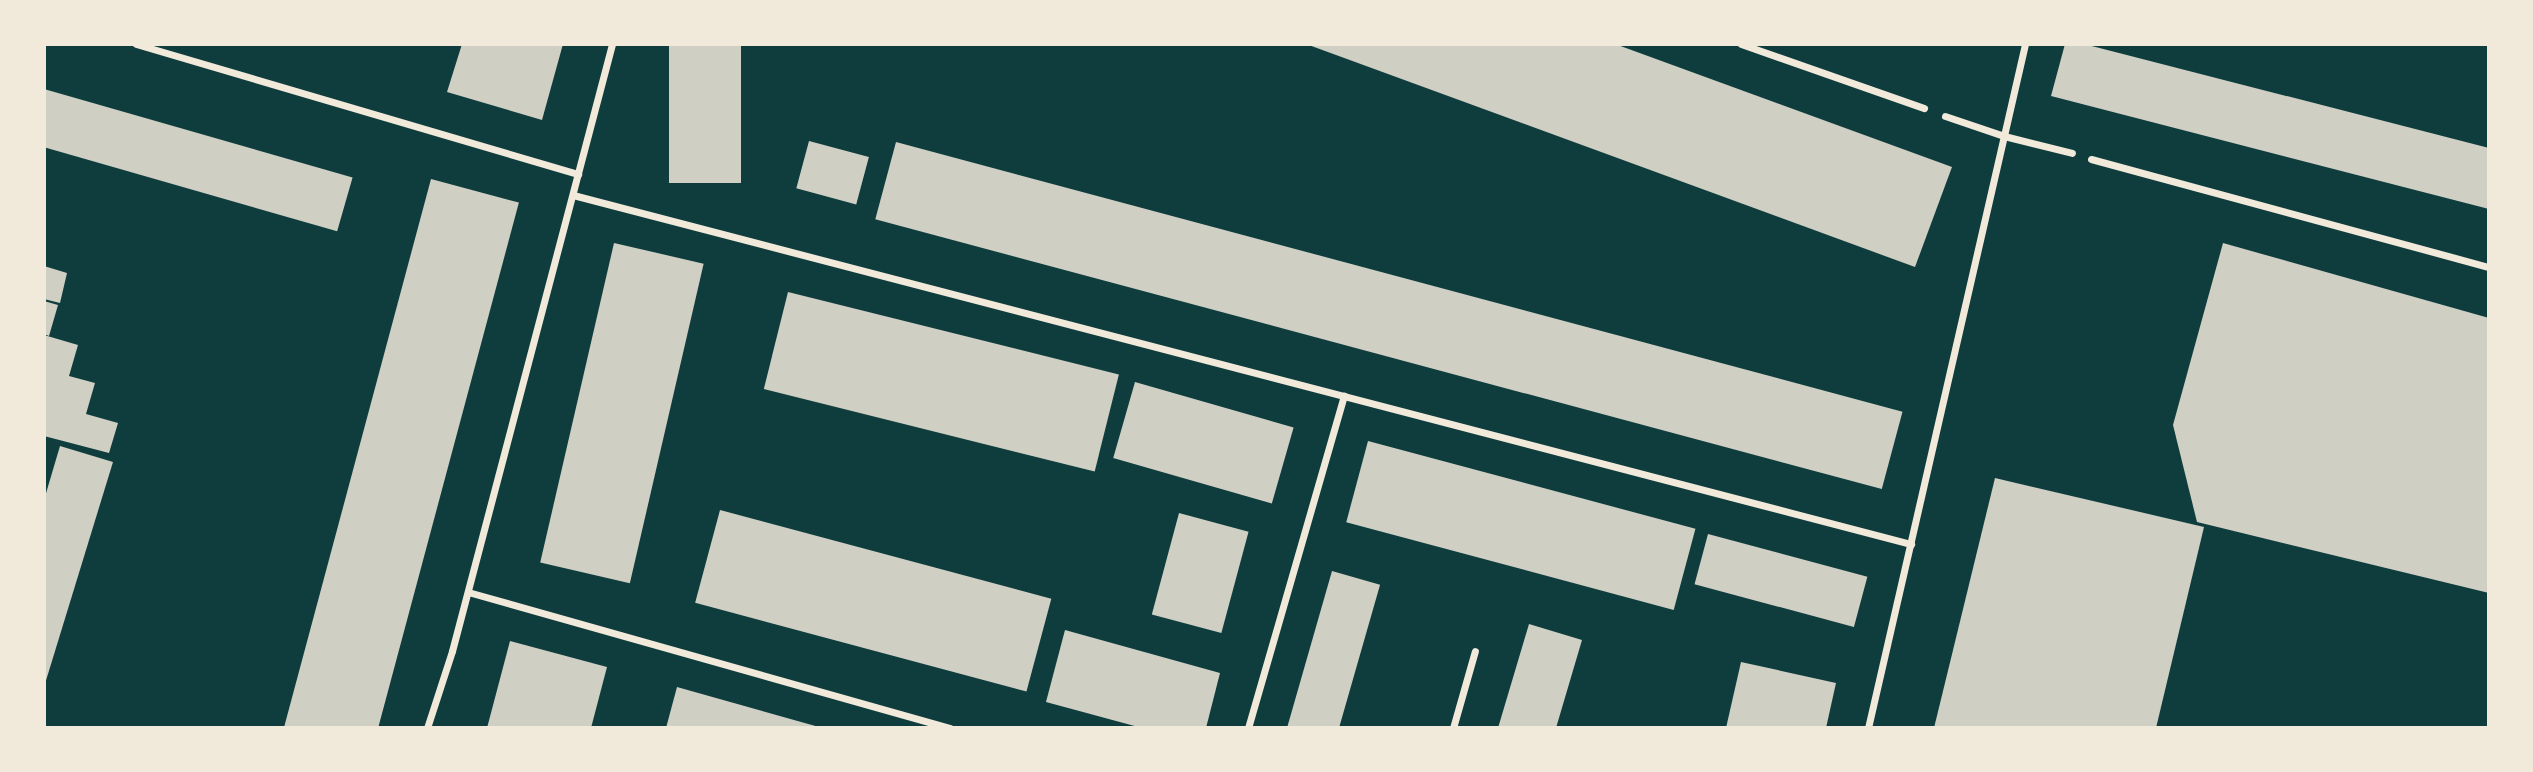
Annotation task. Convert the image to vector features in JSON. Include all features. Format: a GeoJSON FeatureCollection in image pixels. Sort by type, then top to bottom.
{"type":"FeatureCollection","features":[{"type":"Feature","properties":{"kind":"street"},"geometry":{"type":"LineString","coordinates":[[136,44],[578,174]]}},
{"type":"Feature","properties":{"kind":"street"},"geometry":{"type":"LineString","coordinates":[[427,728],[468,592],[612,44]]}},
{"type":"Feature","properties":{"kind":"street"},"geometry":{"type":"LineString","coordinates":[[1741,44],[1924,108]]}},
{"type":"Feature","properties":{"kind":"street"},"geometry":{"type":"LineString","coordinates":[[1768,53],[1770,44]]}},
{"type":"Feature","properties":{"kind":"street"},"geometry":{"type":"LineString","coordinates":[[1868,728],[2025,44]]}},
{"type":"Feature","properties":{"kind":"street"},"geometry":{"type":"LineString","coordinates":[[1945,116],[2004,136],[2072,153]]}},
{"type":"Feature","properties":{"kind":"street"},"geometry":{"type":"LineString","coordinates":[[2091,159],[2489,267]]}},
{"type":"Feature","properties":{"kind":"street"},"geometry":{"type":"LineString","coordinates":[[573,195],[1911,544]]}},
{"type":"Feature","properties":{"kind":"street"},"geometry":{"type":"LineString","coordinates":[[1248,728],[1344,396]]}},
{"type":"Feature","properties":{"kind":"street"},"geometry":{"type":"LineString","coordinates":[[468,592],[950,728]]}},
{"type":"Feature","properties":{"kind":"street"},"geometry":{"type":"LineString","coordinates":[[1453,728],[1475,651]]}},
{"type":"Feature","properties":{"kind":"building"},"geometry":{"type":"Polygon","coordinates":[[[462,44],[563,44],[542,120],[447,92],[462,44]]]}},
{"type":"Feature","properties":{"kind":"building"},"geometry":{"type":"Polygon","coordinates":[[[669,44],[741,44],[741,183],[669,183],[669,44]]]}},
{"type":"Feature","properties":{"kind":"building"},"geometry":{"type":"Polygon","coordinates":[[[1306,44],[1615,44],[1952,167],[1915,267],[1306,44]]]}},
{"type":"Feature","properties":{"kind":"building"},"geometry":{"type":"Polygon","coordinates":[[[2065,44],[2084,44],[2489,148],[2489,209],[2051,96],[2065,44]]]}},
{"type":"Feature","properties":{"kind":"building"},"geometry":{"type":"Polygon","coordinates":[[[44,89],[353,177],[337,231],[44,147],[44,89]]]}},
{"type":"Feature","properties":{"kind":"building"},"geometry":{"type":"Polygon","coordinates":[[[809,141],[869,157],[856,204],[796,188],[809,141]]]}},
{"type":"Feature","properties":{"kind":"building"},"geometry":{"type":"Polygon","coordinates":[[[896,142],[1902,412],[1882,489],[875,219],[896,142]]]}},
{"type":"Feature","properties":{"kind":"building"},"geometry":{"type":"Polygon","coordinates":[[[431,179],[519,203],[378,728],[284,728],[431,179]]]}},
{"type":"Feature","properties":{"kind":"building"},"geometry":{"type":"Polygon","coordinates":[[[614,243],[704,264],[630,583],[540,563],[614,243]]]}},
{"type":"Feature","properties":{"kind":"building"},"geometry":{"type":"Polygon","coordinates":[[[2223,243],[2489,318],[2489,593],[2197,522],[2173,425],[2223,243]]]}},
{"type":"Feature","properties":{"kind":"building"},"geometry":{"type":"Polygon","coordinates":[[[44,266],[67,273],[60,303],[44,299],[44,266]]]}},
{"type":"Feature","properties":{"kind":"building"},"geometry":{"type":"Polygon","coordinates":[[[788,292],[1119,374],[1095,472],[764,389],[788,292]]]}},
{"type":"Feature","properties":{"kind":"building"},"geometry":{"type":"Polygon","coordinates":[[[44,301],[58,305],[49,336],[44,334],[44,301]]]}},
{"type":"Feature","properties":{"kind":"building"},"geometry":{"type":"Polygon","coordinates":[[[44,335],[78,345],[69,376],[95,383],[86,414],[118,423],[109,453],[44,436],[44,335]]]}},
{"type":"Feature","properties":{"kind":"building"},"geometry":{"type":"Polygon","coordinates":[[[1135,382],[1294,427],[1272,503],[1113,458],[1135,382]]]}},
{"type":"Feature","properties":{"kind":"building"},"geometry":{"type":"Polygon","coordinates":[[[1368,441],[1695,529],[1674,610],[1346,522],[1368,441]]]}},
{"type":"Feature","properties":{"kind":"building"},"geometry":{"type":"Polygon","coordinates":[[[60,446],[113,462],[44,687],[44,500],[60,446]]]}},
{"type":"Feature","properties":{"kind":"building"},"geometry":{"type":"Polygon","coordinates":[[[1995,478],[2204,527],[2156,728],[1934,728],[1995,478]]]}},
{"type":"Feature","properties":{"kind":"building"},"geometry":{"type":"Polygon","coordinates":[[[720,510],[1051,599],[1026,692],[695,603],[720,510]]]}},
{"type":"Feature","properties":{"kind":"building"},"geometry":{"type":"Polygon","coordinates":[[[1179,513],[1249,532],[1221,633],[1152,614],[1179,513]]]}},
{"type":"Feature","properties":{"kind":"building"},"geometry":{"type":"Polygon","coordinates":[[[1708,534],[1867,577],[1854,627],[1695,584],[1708,534]]]}},
{"type":"Feature","properties":{"kind":"building"},"geometry":{"type":"Polygon","coordinates":[[[1332,571],[1380,585],[1339,728],[1287,728],[1332,571]]]}},
{"type":"Feature","properties":{"kind":"building"},"geometry":{"type":"Polygon","coordinates":[[[1529,624],[1582,640],[1556,728],[1498,728],[1529,624]]]}},
{"type":"Feature","properties":{"kind":"building"},"geometry":{"type":"Polygon","coordinates":[[[1065,630],[1220,673],[1206,728],[1142,728],[1046,702],[1065,630]]]}},
{"type":"Feature","properties":{"kind":"building"},"geometry":{"type":"Polygon","coordinates":[[[510,641],[607,667],[591,728],[487,728],[510,641]]]}},
{"type":"Feature","properties":{"kind":"building"},"geometry":{"type":"Polygon","coordinates":[[[1741,662],[1836,683],[1826,728],[1726,728],[1741,662]]]}},
{"type":"Feature","properties":{"kind":"building"},"geometry":{"type":"Polygon","coordinates":[[[677,687],[819,727],[819,728],[666,728],[677,687]]]}}]}
